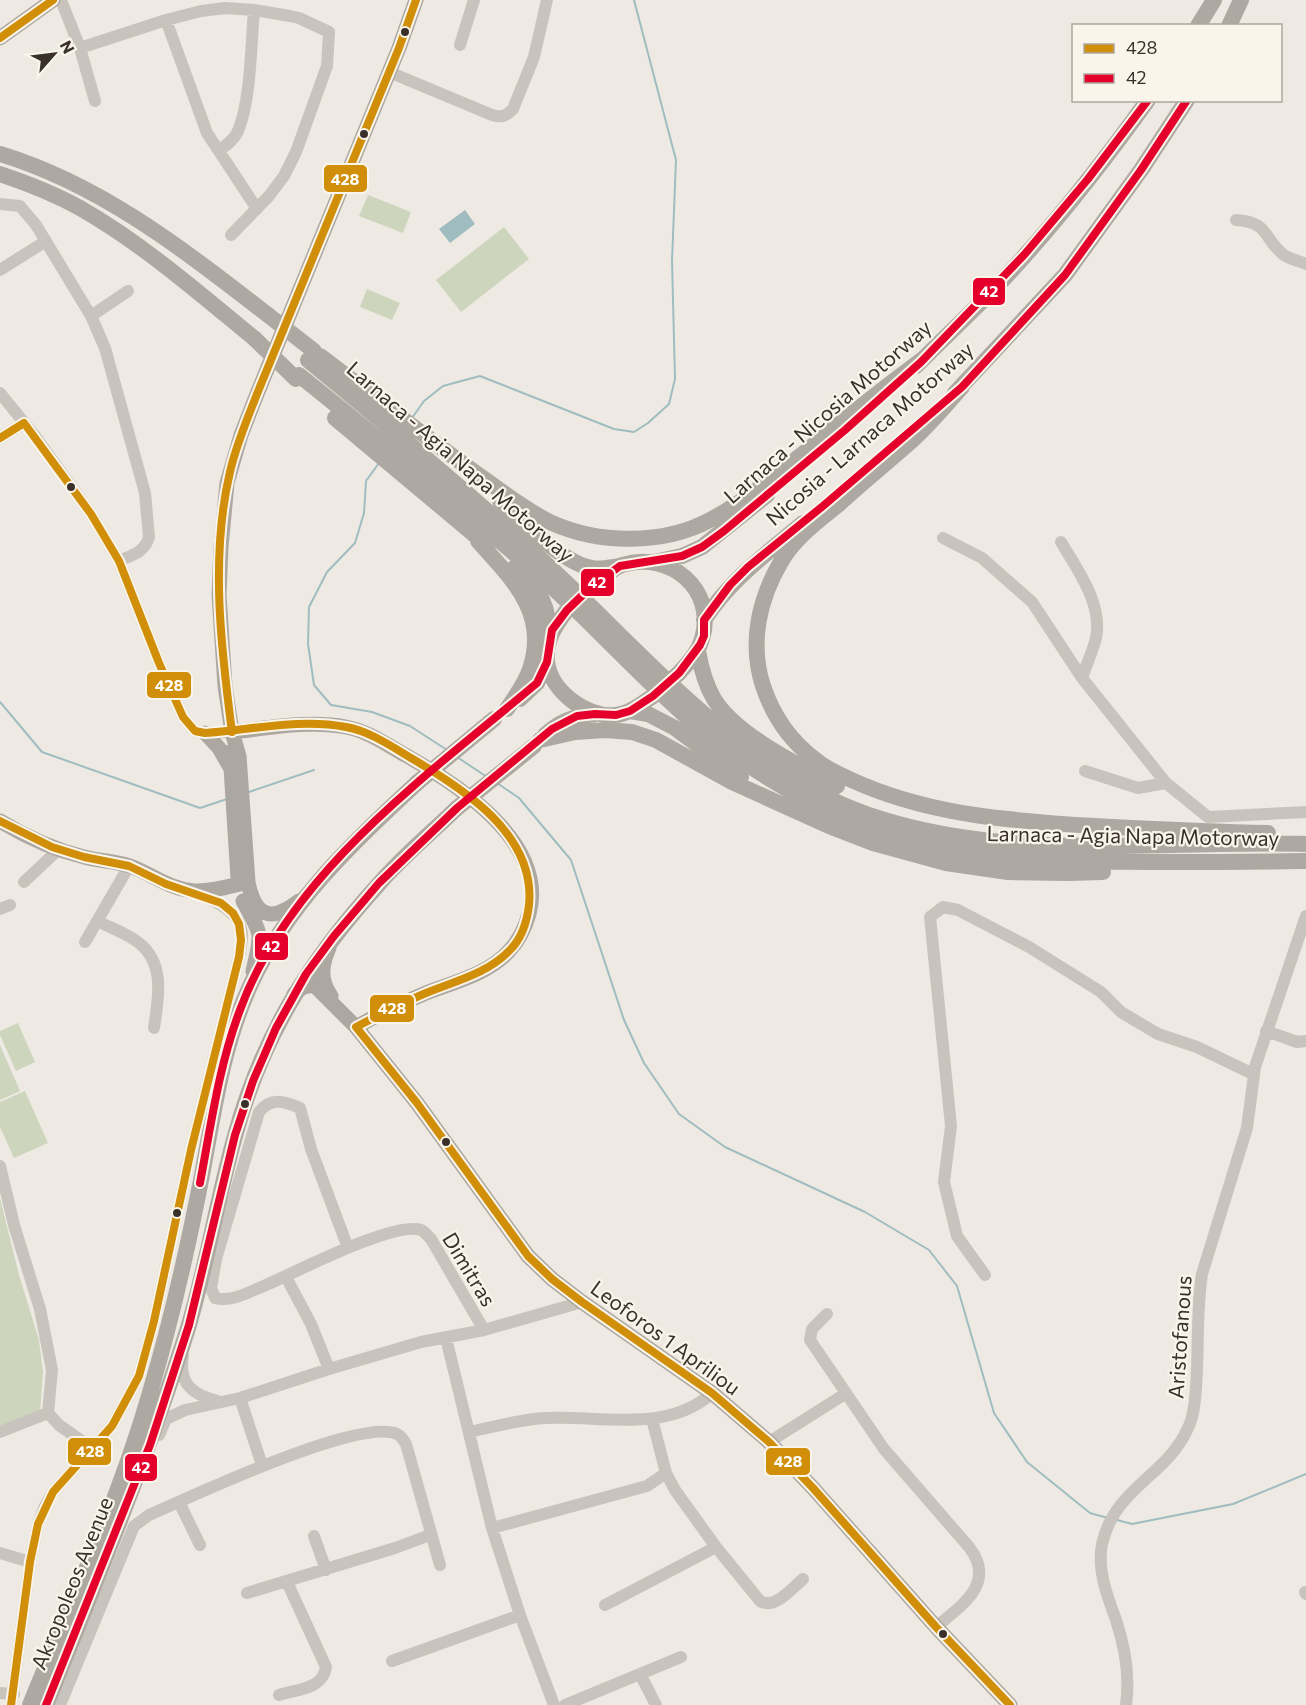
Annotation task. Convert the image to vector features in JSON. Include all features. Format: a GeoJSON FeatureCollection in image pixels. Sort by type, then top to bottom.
{"type":"FeatureCollection","features":[{"type":"Feature","properties":{"kind":"highway"},"geometry":{"type":"LineString","coordinates":[[1199,24],[1214,0]]}},
{"type":"Feature","properties":{"kind":"highway"},"geometry":{"type":"LineString","coordinates":[[1229,24],[1241,0]]}},
{"type":"Feature","properties":{"kind":"highway","name":"Larnaca - Nicosia Motorway"},"geometry":{"type":"LineString","coordinates":[[654,562],[682,556],[702,547],[885,396],[998,285],[1114,147],[1147,102]]}},
{"type":"Feature","properties":{"kind":"highway","name":"Nicosia - Larnaca Motorway"},"geometry":{"type":"LineString","coordinates":[[704,620],[730,585],[748,567],[962,387],[1065,275],[1141,170],[1186,102]]}},
{"type":"Feature","properties":{"kind":"highway","name":"Larnaca - Agia Napa Motorway"},"geometry":{"type":"LineString","coordinates":[[0,156],[86,194],[266,320],[311,355],[546,563],[704,716],[759,758],[845,806],[882,819],[950,835],[1012,843],[1106,847],[1306,844]]}},
{"type":"Feature","properties":{"kind":"highway"},"geometry":{"type":"LineString","coordinates":[[0,174],[27,183],[79,208],[136,244],[190,286],[253,344]]}},
{"type":"Feature","properties":{"kind":"highway"},"geometry":{"type":"LineString","coordinates":[[0,181],[25,190],[76,215],[130,250],[296,379],[367,444],[525,578],[538,592],[545,605],[549,620],[547,662],[551,674],[565,694],[575,703],[595,714],[616,715],[630,711],[679,674],[698,651],[704,636],[704,608],[695,588],[681,573],[654,562],[594,569],[580,566],[563,556],[429,440]]}},
{"type":"Feature","properties":{"kind":"highway"},"geometry":{"type":"LineString","coordinates":[[311,355],[524,507],[552,523],[596,536],[620,539],[682,532],[730,509],[923,359]]}},
{"type":"Feature","properties":{"kind":"highway","name":"Larnaca - Agia Napa Motorway"},"geometry":{"type":"LineString","coordinates":[[296,379],[434,483],[539,575],[696,725],[752,768],[794,794],[878,831],[947,850],[1010,859],[1306,861]]}},
{"type":"Feature","properties":{"kind":"highway"},"geometry":{"type":"LineString","coordinates":[[962,387],[910,443],[806,531],[784,558],[770,582],[757,622],[759,675],[781,726],[817,762],[844,777],[888,795],[954,813],[1016,821],[1157,830],[1306,833]]}},
{"type":"Feature","properties":{"kind":"highway"},"geometry":{"type":"LineString","coordinates":[[462,524],[517,584],[530,608],[535,630],[530,670],[501,714]]}},
{"type":"Feature","properties":{"kind":"highway"},"geometry":{"type":"LineString","coordinates":[[549,642],[552,630],[567,610],[591,587],[620,566]]}},
{"type":"Feature","properties":{"kind":"highway"},"geometry":{"type":"LineString","coordinates":[[698,651],[706,683],[715,700],[728,716],[747,732],[798,765],[838,786],[889,804],[950,822],[1016,830],[1283,843]]}},
{"type":"Feature","properties":{"kind":"highway","name":"Akropoleos Avenue"},"geometry":{"type":"LineString","coordinates":[[30,1705],[102,1530],[129,1459],[151,1390],[183,1271],[224,1063],[250,986],[270,947],[306,895],[323,875],[418,782],[537,684],[547,662]]}},
{"type":"Feature","properties":{"kind":"highway"},"geometry":{"type":"LineString","coordinates":[[630,711],[655,717],[675,728],[784,805]]}},
{"type":"Feature","properties":{"kind":"highway","name":"Akropoleos Avenue"},"geometry":{"type":"LineString","coordinates":[[46,1705],[150,1445],[189,1325],[235,1135],[253,1081],[294,994],[334,936],[379,883],[457,808],[565,721],[577,716],[595,714]]}},
{"type":"Feature","properties":{"kind":"highway"},"geometry":{"type":"LineString","coordinates":[[537,743],[574,732],[605,730],[632,732],[656,740],[732,782],[829,826],[873,843],[946,863],[1008,872],[1068,873],[1139,870],[1194,862]]}},
{"type":"Feature","properties":{"kind":"main road"},"geometry":{"type":"LineString","coordinates":[[0,38],[34,16],[53,0]]}},
{"type":"Feature","properties":{"kind":"main road"},"geometry":{"type":"LineString","coordinates":[[250,986],[260,940],[258,927],[242,900],[243,883],[237,796],[239,756],[232,732],[225,686],[219,595],[227,483],[257,394],[389,72],[416,0]]}},
{"type":"Feature","properties":{"kind":"main road"},"geometry":{"type":"LineString","coordinates":[[232,732],[308,724],[345,727],[366,733],[424,766],[476,804],[500,825],[523,857],[531,889],[531,907],[524,930],[510,950],[494,964],[399,1005],[356,1027]]}},
{"type":"Feature","properties":{"kind":"main road"},"geometry":{"type":"LineString","coordinates":[[230,767],[232,732]]}},
{"type":"Feature","properties":{"kind":"main road"},"geometry":{"type":"LineString","coordinates":[[205,733],[219,748],[230,767],[237,796]]}},
{"type":"Feature","properties":{"kind":"main road"},"geometry":{"type":"LineString","coordinates":[[0,821],[59,849],[84,857],[129,866],[170,886],[192,891],[213,891],[243,883]]}},
{"type":"Feature","properties":{"kind":"main road"},"geometry":{"type":"LineString","coordinates":[[243,883],[255,905],[268,914],[285,912],[306,895]]}},
{"type":"Feature","properties":{"kind":"main road","name":"Leoforos 1 Apriliou"},"geometry":{"type":"LineString","coordinates":[[334,936],[322,972],[324,985],[343,1013]]}},
{"type":"Feature","properties":{"kind":"main road","name":"Leoforos 1 Apriliou"},"geometry":{"type":"LineString","coordinates":[[294,994],[303,987],[314,986],[356,1027],[417,1103],[528,1256],[552,1280],[712,1393],[769,1442],[1010,1705]]}},
{"type":"Feature","properties":{"kind":"street"},"geometry":{"type":"LineString","coordinates":[[61,0],[80,48],[95,101]]}},
{"type":"Feature","properties":{"kind":"street"},"geometry":{"type":"LineString","coordinates":[[460,45],[474,0]]}},
{"type":"Feature","properties":{"kind":"street"},"geometry":{"type":"LineString","coordinates":[[389,72],[500,118],[507,115],[513,109],[534,57],[547,0]]}},
{"type":"Feature","properties":{"kind":"street"},"geometry":{"type":"LineString","coordinates":[[80,48],[166,20],[201,11],[225,8],[254,10],[299,18],[329,32],[327,66],[296,152],[284,176],[257,209],[231,235]]}},
{"type":"Feature","properties":{"kind":"street"},"geometry":{"type":"LineString","coordinates":[[219,150],[230,143],[238,132],[246,104],[254,10]]}},
{"type":"Feature","properties":{"kind":"street"},"geometry":{"type":"LineString","coordinates":[[166,20],[207,133],[257,209]]}},
{"type":"Feature","properties":{"kind":"street"},"geometry":{"type":"LineString","coordinates":[[0,204],[20,206],[36,225],[91,316],[105,348],[146,493],[147,542],[140,552],[119,561]]}},
{"type":"Feature","properties":{"kind":"street"},"geometry":{"type":"LineString","coordinates":[[1236,220],[1250,221],[1267,232],[1275,246],[1286,256],[1306,264]]}},
{"type":"Feature","properties":{"kind":"street"},"geometry":{"type":"LineString","coordinates":[[0,270],[46,242]]}},
{"type":"Feature","properties":{"kind":"street"},"geometry":{"type":"LineString","coordinates":[[91,316],[128,291]]}},
{"type":"Feature","properties":{"kind":"street"},"geometry":{"type":"LineString","coordinates":[[0,393],[91,514],[119,561],[183,717],[195,730],[205,733],[232,732]]}},
{"type":"Feature","properties":{"kind":"street"},"geometry":{"type":"LineString","coordinates":[[0,438],[24,423]]}},
{"type":"Feature","properties":{"kind":"street"},"geometry":{"type":"LineString","coordinates":[[943,538],[982,558],[1032,602],[1082,678],[1166,783],[1208,817],[1306,812]]}},
{"type":"Feature","properties":{"kind":"street"},"geometry":{"type":"LineString","coordinates":[[1061,542],[1083,579],[1096,614],[1096,637],[1082,678]]}},
{"type":"Feature","properties":{"kind":"street"},"geometry":{"type":"LineString","coordinates":[[1085,771],[1138,788],[1166,783]]}},
{"type":"Feature","properties":{"kind":"street"},"geometry":{"type":"LineString","coordinates":[[24,882],[59,849]]}},
{"type":"Feature","properties":{"kind":"street"},"geometry":{"type":"LineString","coordinates":[[85,942],[129,866]]}},
{"type":"Feature","properties":{"kind":"street"},"geometry":{"type":"LineString","coordinates":[[0,1693],[13,1700],[30,1562],[44,1508],[65,1477],[112,1426],[139,1376],[154,1321],[189,1160],[243,935],[233,912],[215,900],[192,891]]}},
{"type":"Feature","properties":{"kind":"street"},"geometry":{"type":"LineString","coordinates":[[985,1275],[957,1236],[944,1182],[951,1126],[930,916],[943,907],[958,910],[1029,947],[1101,992],[1121,1012],[1158,1034],[1197,1047],[1253,1074]]}},
{"type":"Feature","properties":{"kind":"street","name":"Aristofanous"},"geometry":{"type":"LineString","coordinates":[[1126,1705],[1128,1692],[1126,1662],[1102,1576],[1100,1559],[1112,1515],[1174,1450],[1191,1420],[1198,1365],[1199,1292],[1202,1274],[1247,1128],[1253,1074],[1306,916]]}},
{"type":"Feature","properties":{"kind":"street"},"geometry":{"type":"LineString","coordinates":[[97,921],[141,944],[153,960],[159,992],[154,1028]]}},
{"type":"Feature","properties":{"kind":"street"},"geometry":{"type":"LineString","coordinates":[[1266,1031],[1297,1042],[1306,1041]]}},
{"type":"Feature","properties":{"kind":"street"},"geometry":{"type":"LineString","coordinates":[[280,1101],[300,1108],[310,1149],[348,1248],[286,1278],[235,1298],[215,1298],[211,1292],[216,1260],[259,1112],[267,1104],[280,1101]]}},
{"type":"Feature","properties":{"kind":"street"},"geometry":{"type":"LineString","coordinates":[[0,1166],[14,1225],[40,1309],[52,1370],[48,1413],[59,1425],[93,1449]]}},
{"type":"Feature","properties":{"kind":"street","name":"Dimitras"},"geometry":{"type":"LineString","coordinates":[[348,1248],[389,1233],[409,1229],[422,1230],[433,1242],[484,1330]]}},
{"type":"Feature","properties":{"kind":"street"},"geometry":{"type":"LineString","coordinates":[[286,1278],[311,1324],[329,1369]]}},
{"type":"Feature","properties":{"kind":"street"},"geometry":{"type":"LineString","coordinates":[[134,1487],[166,1419],[184,1410],[240,1398],[421,1342],[484,1330],[582,1302]]}},
{"type":"Feature","properties":{"kind":"street"},"geometry":{"type":"LineString","coordinates":[[827,1314],[812,1329],[810,1340],[844,1394],[884,1449],[975,1554],[980,1575],[974,1591],[936,1626]]}},
{"type":"Feature","properties":{"kind":"street"},"geometry":{"type":"LineString","coordinates":[[189,1325],[182,1361],[184,1378],[188,1386],[202,1398],[222,1402]]}},
{"type":"Feature","properties":{"kind":"street"},"geometry":{"type":"LineString","coordinates":[[446,1338],[492,1528],[520,1615],[554,1705]]}},
{"type":"Feature","properties":{"kind":"street"},"geometry":{"type":"LineString","coordinates":[[469,1432],[544,1418],[652,1419],[697,1406],[712,1393]]}},
{"type":"Feature","properties":{"kind":"street"},"geometry":{"type":"LineString","coordinates":[[769,1442],[844,1394]]}},
{"type":"Feature","properties":{"kind":"street"},"geometry":{"type":"LineString","coordinates":[[240,1398],[262,1466]]}},
{"type":"Feature","properties":{"kind":"street"},"geometry":{"type":"LineString","coordinates":[[0,1432],[48,1413]]}},
{"type":"Feature","properties":{"kind":"street"},"geometry":{"type":"LineString","coordinates":[[652,1419],[666,1473],[675,1490],[716,1547],[760,1601],[773,1604],[803,1579]]}},
{"type":"Feature","properties":{"kind":"street"},"geometry":{"type":"LineString","coordinates":[[60,1705],[134,1526],[149,1515],[262,1466],[342,1438],[387,1431],[396,1433],[406,1444],[440,1565]]}},
{"type":"Feature","properties":{"kind":"street"},"geometry":{"type":"LineString","coordinates":[[492,1528],[647,1486],[666,1473]]}},
{"type":"Feature","properties":{"kind":"street"},"geometry":{"type":"LineString","coordinates":[[178,1502],[200,1545]]}},
{"type":"Feature","properties":{"kind":"street"},"geometry":{"type":"LineString","coordinates":[[247,1593],[326,1570],[430,1535]]}},
{"type":"Feature","properties":{"kind":"street"},"geometry":{"type":"LineString","coordinates":[[314,1536],[326,1570]]}},
{"type":"Feature","properties":{"kind":"street"},"geometry":{"type":"LineString","coordinates":[[605,1605],[716,1547]]}},
{"type":"Feature","properties":{"kind":"street"},"geometry":{"type":"LineString","coordinates":[[0,1553],[30,1562]]}},
{"type":"Feature","properties":{"kind":"street"},"geometry":{"type":"LineString","coordinates":[[279,1695],[320,1683],[325,1675],[326,1667],[287,1582]]}},
{"type":"Feature","properties":{"kind":"street"},"geometry":{"type":"LineString","coordinates":[[392,1661],[520,1615]]}},
{"type":"Feature","properties":{"kind":"street"},"geometry":{"type":"LineString","coordinates":[[564,1705],[681,1657]]}},
{"type":"Feature","properties":{"kind":"street"},"geometry":{"type":"LineString","coordinates":[[640,1674],[656,1705]]}},
{"type":"Feature","properties":{"kind":"green space"},"geometry":{"type":"Polygon","coordinates":[[[368,195],[411,212],[403,233],[359,216],[368,195]]]}},
{"type":"Feature","properties":{"kind":"green space"},"geometry":{"type":"Polygon","coordinates":[[[504,227],[529,259],[461,312],[436,280],[504,227]]]}},
{"type":"Feature","properties":{"kind":"green space"},"geometry":{"type":"Polygon","coordinates":[[[367,289],[400,303],[392,320],[360,307],[367,289]]]}},
{"type":"Feature","properties":{"kind":"green space"},"geometry":{"type":"Polygon","coordinates":[[[18,1023],[35,1062],[16,1071],[0,1031],[18,1023]]]}},
{"type":"Feature","properties":{"kind":"green space"},"geometry":{"type":"Polygon","coordinates":[[[0,1045],[20,1091],[0,1100],[0,1045]]]}},
{"type":"Feature","properties":{"kind":"green space"},"geometry":{"type":"Polygon","coordinates":[[[25,1091],[48,1143],[14,1158],[0,1127],[0,1102],[25,1091]]]}},
{"type":"Feature","properties":{"kind":"green space"},"geometry":{"type":"Polygon","coordinates":[[[0,1198],[19,1275],[39,1340],[43,1372],[40,1414],[0,1436],[0,1198]]]}},
{"type":"Feature","properties":{"kind":"water"},"geometry":{"type":"Polygon","coordinates":[[[465,210],[475,224],[450,243],[439,229],[465,210]]]}},
{"type":"Feature","properties":{"kind":"waterway"},"geometry":{"type":"LineString","coordinates":[[412,418],[424,401],[443,386],[480,376],[614,429],[634,432],[669,404],[675,379],[672,261],[676,160],[634,0]]}},
{"type":"Feature","properties":{"kind":"waterway"},"geometry":{"type":"LineString","coordinates":[[379,463],[366,481],[364,513],[355,543],[327,572],[309,607],[308,644],[314,685],[331,705],[372,712],[410,726],[447,750]]}},
{"type":"Feature","properties":{"kind":"waterway"},"geometry":{"type":"LineString","coordinates":[[0,702],[42,752],[200,808],[227,799]]}},
{"type":"Feature","properties":{"kind":"waterway"},"geometry":{"type":"LineString","coordinates":[[457,757],[487,777]]}},
{"type":"Feature","properties":{"kind":"waterway"},"geometry":{"type":"LineString","coordinates":[[246,793],[314,770]]}},
{"type":"Feature","properties":{"kind":"waterway"},"geometry":{"type":"LineString","coordinates":[[497,783],[519,798],[571,860],[624,1020],[644,1063],[679,1114],[725,1147],[865,1212],[929,1250],[957,1286],[994,1413],[1027,1462],[1090,1513],[1108,1518]]}},
{"type":"Feature","properties":{"kind":"waterway"},"geometry":{"type":"LineString","coordinates":[[1117,1520],[1132,1524],[1233,1504],[1306,1474]]}},
{"type":"Feature","properties":{"kind":"transit line","name":"428"},"geometry":{"type":"LineString","coordinates":[[0,38],[53,0]]}},
{"type":"Feature","properties":{"kind":"transit line","name":"428"},"geometry":{"type":"LineString","coordinates":[[232,732],[219,602],[220,536],[232,462],[257,394],[399,48],[416,0]]}},
{"type":"Feature","properties":{"kind":"transit line","name":"42"},"geometry":{"type":"LineString","coordinates":[[200,1183],[221,1074],[240,1010],[263,960],[293,913],[328,870],[409,790],[537,683],[547,662],[552,630],[567,610],[591,587],[620,566],[682,556],[702,547],[845,430],[921,362],[1024,255],[1088,179],[1146,102]]}},
{"type":"Feature","properties":{"kind":"transit line","name":"42"},"geometry":{"type":"LineString","coordinates":[[46,1705],[150,1445],[189,1325],[235,1135],[253,1081],[276,1028],[306,974],[334,936],[379,883],[457,808],[552,729],[577,716],[616,715],[630,711],[653,696],[679,673],[700,645],[704,636],[704,620],[730,585],[748,567],[962,387],[1065,275],[1141,170],[1186,102]]}},
{"type":"Feature","properties":{"kind":"transit line","name":"428"},"geometry":{"type":"LineString","coordinates":[[0,438],[24,423],[91,514],[119,561],[183,717],[195,731],[205,733],[293,724],[329,725],[355,729],[388,744],[453,784],[492,817],[509,836],[521,857],[528,880],[527,918],[521,935],[514,945],[501,958],[481,971],[417,997],[356,1027],[417,1103],[528,1256],[552,1279],[582,1302],[712,1393],[769,1442],[813,1488],[936,1627],[1010,1705]]}},
{"type":"Feature","properties":{"kind":"transit line","name":"428"},"geometry":{"type":"LineString","coordinates":[[0,821],[52,847],[84,857],[129,866],[166,884],[221,903],[233,913],[239,924],[241,940],[239,957],[191,1150],[154,1321],[139,1376],[112,1426],[53,1492],[38,1524],[30,1562],[11,1705]]}}]}
